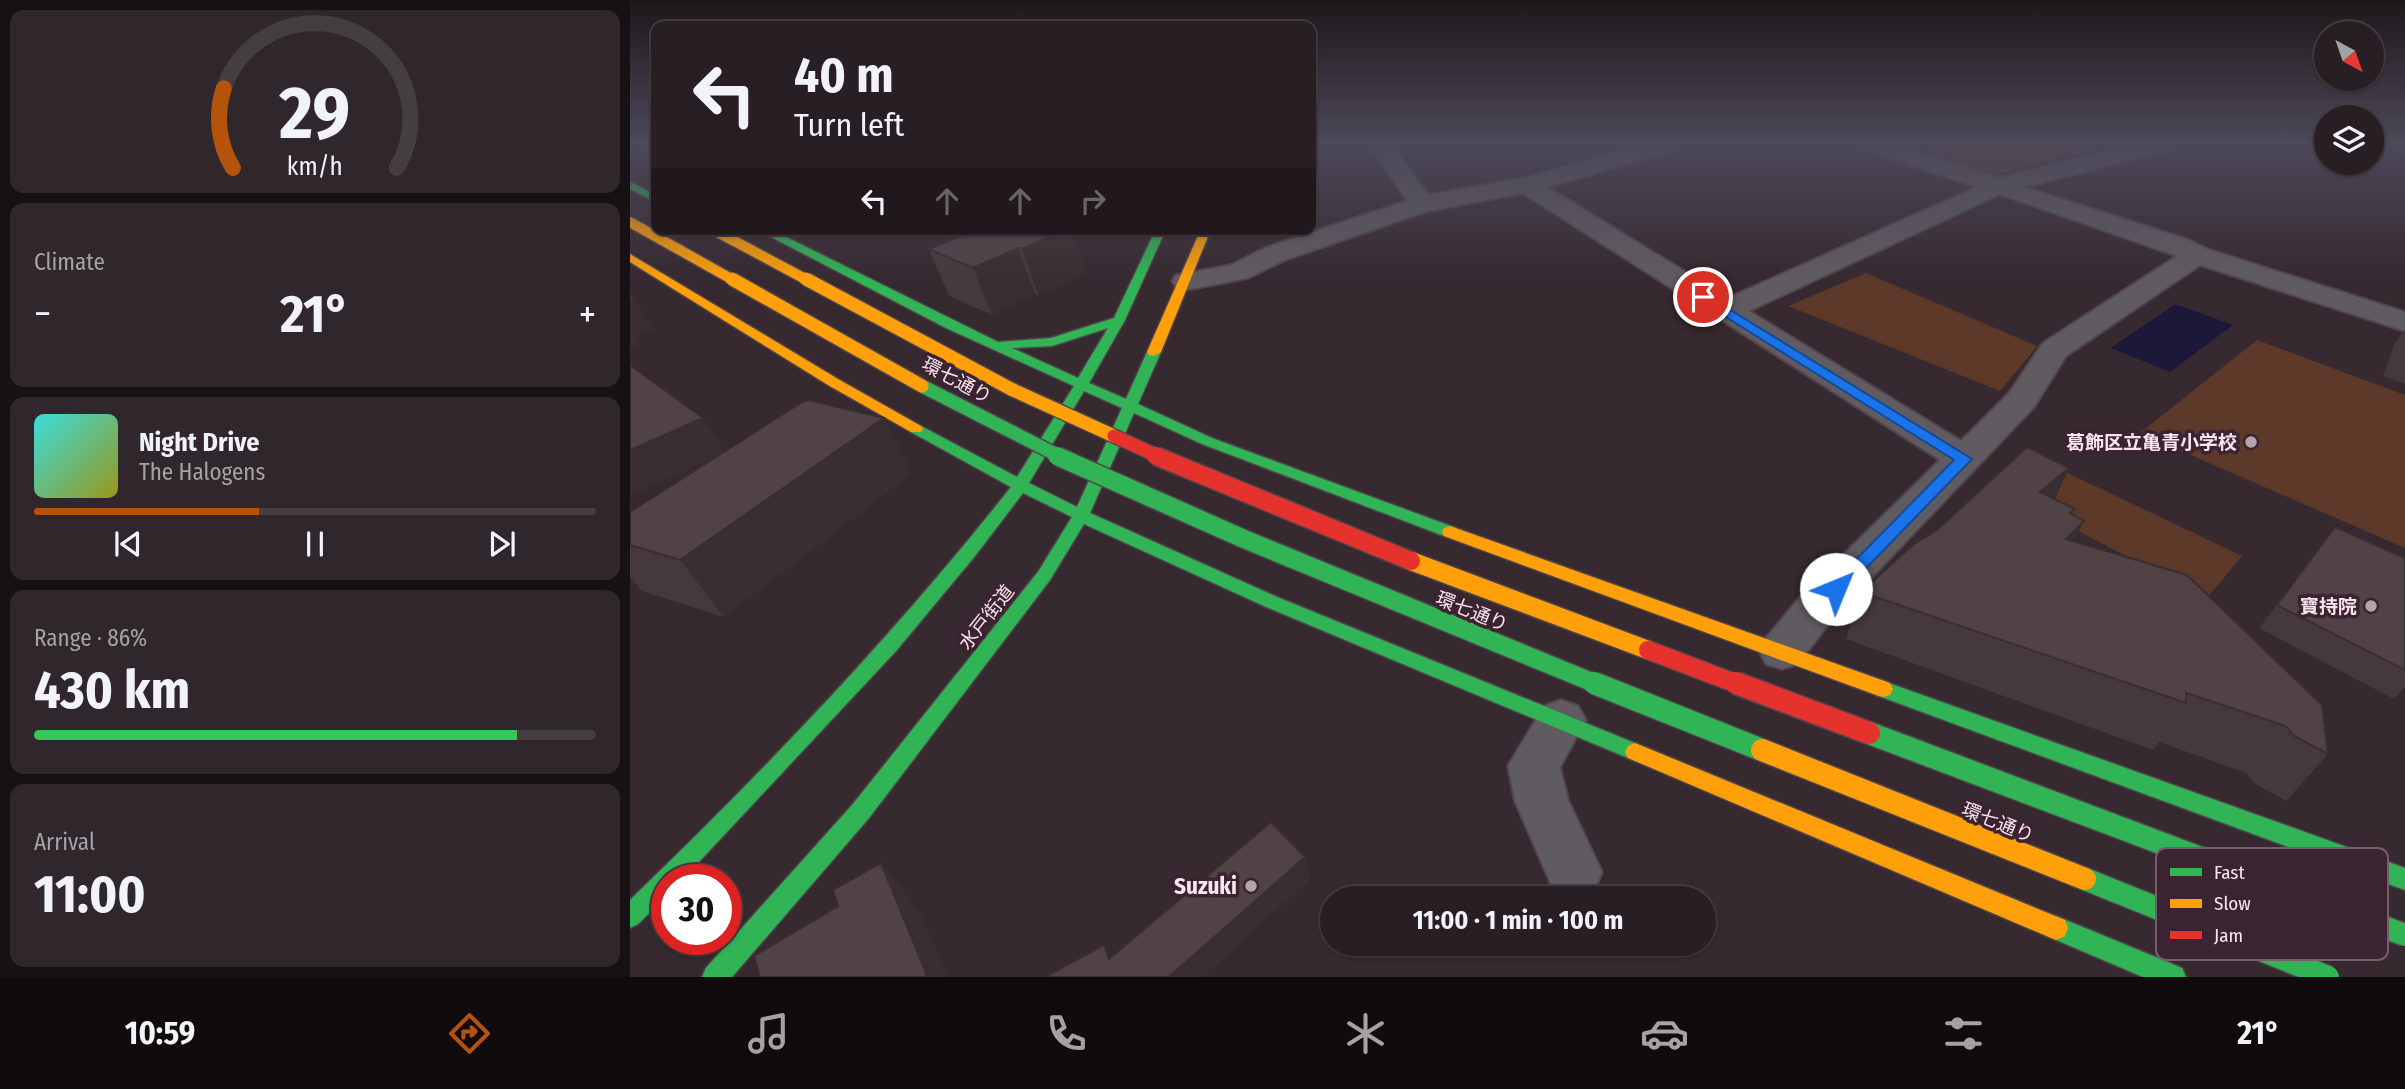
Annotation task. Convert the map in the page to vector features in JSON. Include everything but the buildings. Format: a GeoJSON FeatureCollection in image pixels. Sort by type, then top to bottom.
{"type":"FeatureCollection","features":[{"type":"Feature","properties":{"kind":"main road","name":"環七通り"},"geometry":{"type":"LineString","coordinates":[[630,222],[651,234]]}},
{"type":"Feature","properties":{"kind":"main road","name":"環七通り"},"geometry":{"type":"LineString","coordinates":[[653,235],[967,411],[1143,497],[1350,584],[2156,908]]}},
{"type":"Feature","properties":{"kind":"main road","name":"環七通り"},"geometry":{"type":"LineString","coordinates":[[723,235],[1011,389],[1178,467],[1377,548],[2174,848]]}},
{"type":"Feature","properties":{"kind":"main road"},"geometry":{"type":"LineString","coordinates":[[773,235],[950,325],[1207,441],[1370,503],[1782,650],[2321,848]]}},
{"type":"Feature","properties":{"kind":"main road"},"geometry":{"type":"LineString","coordinates":[[630,916],[689,858],[889,646],[969,552],[1020,486],[1081,385],[1119,320],[1158,235]]}},
{"type":"Feature","properties":{"kind":"main road","name":"水戸街道"},"geometry":{"type":"LineString","coordinates":[[715,977],[886,779],[1044,576],[1081,516],[1186,281],[1204,235]]}},
{"type":"Feature","properties":{"kind":"main road"},"geometry":{"type":"LineString","coordinates":[[630,257],[833,382],[1020,486],[1081,516],[1257,594],[2173,977]]}},
{"type":"Feature","properties":{"kind":"main road"},"geometry":{"type":"LineString","coordinates":[[995,345],[1052,342],[1119,320]]}},
{"type":"Feature","properties":{"kind":"main road"},"geometry":{"type":"LineString","coordinates":[[833,382],[887,373],[917,359],[951,338],[950,325]]}},
{"type":"Feature","properties":{"kind":"main road"},"geometry":{"type":"LineString","coordinates":[[1257,594],[1237,563],[1234,545],[1260,524],[1301,495],[1370,503]]}},
{"type":"Feature","properties":{"kind":"main road"},"geometry":{"type":"LineString","coordinates":[[2388,873],[2405,879]]}},
{"type":"Feature","properties":{"kind":"main road","name":"環七通り"},"geometry":{"type":"LineString","coordinates":[[2388,929],[2405,935]]}},
{"type":"Feature","properties":{"kind":"main road","name":"環七通り"},"geometry":{"type":"LineString","coordinates":[[2286,960],[2328,977]]}},
{"type":"Feature","properties":{"kind":"street"},"geometry":{"type":"LineString","coordinates":[[1412,190],[1422,204]]}},
{"type":"Feature","properties":{"kind":"street"},"geometry":{"type":"LineString","coordinates":[[1186,281],[1238,272],[1275,254],[1422,204],[1498,190]]}},
{"type":"Feature","properties":{"kind":"street"},"geometry":{"type":"LineString","coordinates":[[1536,190],[1964,459]]}},
{"type":"Feature","properties":{"kind":"street"},"geometry":{"type":"LineString","coordinates":[[1726,311],[1990,190]]}},
{"type":"Feature","properties":{"kind":"street"},"geometry":{"type":"LineString","coordinates":[[2009,190],[2179,246],[2197,255],[2405,322]]}},
{"type":"Feature","properties":{"kind":"street"},"geometry":{"type":"LineString","coordinates":[[1782,650],[1817,607],[2022,400],[2054,351],[2130,297],[2197,255]]}},
{"type":"Feature","properties":{"kind":"street"},"geometry":{"type":"LineString","coordinates":[[854,435],[896,418]]}},
{"type":"Feature","properties":{"kind":"street"},"geometry":{"type":"LineString","coordinates":[[1561,720],[1534,766],[1542,802],[1574,872]]}},
{"type":"Feature","properties":{"kind":"shaded area"},"geometry":{"type":"Polygon","coordinates":[[[1866,273],[2037,346],[2000,391],[1788,306],[1866,273]]]}},
{"type":"Feature","properties":{"kind":"shaded area"},"geometry":{"type":"Polygon","coordinates":[[[2175,304],[2233,325],[2170,372],[2111,348],[2175,304]]]}},
{"type":"Feature","properties":{"kind":"shaded area"},"geometry":{"type":"Polygon","coordinates":[[[2257,340],[2405,395],[2405,548],[2140,433],[2257,340]]]}},
{"type":"Feature","properties":{"kind":"shaded area"},"geometry":{"type":"Polygon","coordinates":[[[2034,457],[2242,556],[2207,598],[1997,489],[2034,457]]]}},
{"type":"Feature","properties":{"kind":"traffic: fast"},"geometry":{"type":"LineString","coordinates":[[639,190],[651,196]]}},
{"type":"Feature","properties":{"kind":"traffic: fast"},"geometry":{"type":"LineString","coordinates":[[773,235],[950,325],[1207,441],[1450,532]]}},
{"type":"Feature","properties":{"kind":"traffic: fast"},"geometry":{"type":"LineString","coordinates":[[630,916],[689,858],[889,646],[969,552],[1020,486],[1081,385],[1119,320],[1158,235]]}},
{"type":"Feature","properties":{"kind":"traffic: fast"},"geometry":{"type":"LineString","coordinates":[[1001,345],[1052,342],[1119,320]]}},
{"type":"Feature","properties":{"kind":"traffic: fast"},"geometry":{"type":"LineString","coordinates":[[715,977],[861,811],[1044,576],[1081,516],[1154,352]]}},
{"type":"Feature","properties":{"kind":"traffic: fast"},"geometry":{"type":"LineString","coordinates":[[922,386],[1058,456],[1197,519],[1408,608],[1762,750]]}},
{"type":"Feature","properties":{"kind":"traffic: fast"},"geometry":{"type":"LineString","coordinates":[[916,429],[1002,476],[1180,562],[1361,640],[1635,752]]}},
{"type":"Feature","properties":{"kind":"traffic: fast"},"geometry":{"type":"LineString","coordinates":[[1883,689],[2320,848]]}},
{"type":"Feature","properties":{"kind":"traffic: fast"},"geometry":{"type":"LineString","coordinates":[[1869,733],[2174,848]]}},
{"type":"Feature","properties":{"kind":"traffic: fast"},"geometry":{"type":"LineString","coordinates":[[2388,873],[2405,879]]}},
{"type":"Feature","properties":{"kind":"traffic: fast"},"geometry":{"type":"LineString","coordinates":[[2085,879],[2156,908]]}},
{"type":"Feature","properties":{"kind":"traffic: fast"},"geometry":{"type":"LineString","coordinates":[[2056,928],[2173,977]]}},
{"type":"Feature","properties":{"kind":"traffic: fast"},"geometry":{"type":"LineString","coordinates":[[2388,929],[2405,935]]}},
{"type":"Feature","properties":{"kind":"traffic: fast"},"geometry":{"type":"LineString","coordinates":[[2286,960],[2328,977]]}},
{"type":"Feature","properties":{"kind":"traffic: slow"},"geometry":{"type":"LineString","coordinates":[[630,222],[651,234]]}},
{"type":"Feature","properties":{"kind":"traffic: slow"},"geometry":{"type":"LineString","coordinates":[[653,235],[922,386]]}},
{"type":"Feature","properties":{"kind":"traffic: slow"},"geometry":{"type":"LineString","coordinates":[[723,235],[1011,389],[1114,436]]}},
{"type":"Feature","properties":{"kind":"traffic: slow"},"geometry":{"type":"LineString","coordinates":[[1154,352],[1203,235]]}},
{"type":"Feature","properties":{"kind":"traffic: slow"},"geometry":{"type":"LineString","coordinates":[[630,257],[833,382],[916,429]]}},
{"type":"Feature","properties":{"kind":"traffic: slow"},"geometry":{"type":"LineString","coordinates":[[1450,532],[1883,689]]}},
{"type":"Feature","properties":{"kind":"traffic: slow"},"geometry":{"type":"LineString","coordinates":[[1411,561],[1648,650]]}},
{"type":"Feature","properties":{"kind":"traffic: slow"},"geometry":{"type":"LineString","coordinates":[[1762,750],[2085,879]]}},
{"type":"Feature","properties":{"kind":"traffic: slow"},"geometry":{"type":"LineString","coordinates":[[1635,752],[2056,928]]}},
{"type":"Feature","properties":{"kind":"traffic: jam"},"geometry":{"type":"LineString","coordinates":[[1114,436],[1178,466],[1411,561]]}},
{"type":"Feature","properties":{"kind":"traffic: jam"},"geometry":{"type":"LineString","coordinates":[[1648,650],[1869,733]]}},
{"type":"Feature","properties":{"kind":"place","name":"葛飾区立亀青小学校"},"geometry":{"type":"Point","coordinates":[2251,442]}},
{"type":"Feature","properties":{"kind":"place","name":"寶持院"},"geometry":{"type":"Point","coordinates":[2371,606]}},
{"type":"Feature","properties":{"kind":"place","name":"Suzuki"},"geometry":{"type":"Point","coordinates":[1251,886]}},
{"type":"Feature","properties":{"kind":"route"},"geometry":{"type":"LineString","coordinates":[[1703,297],[1964,459],[1836,589]]}}]}
